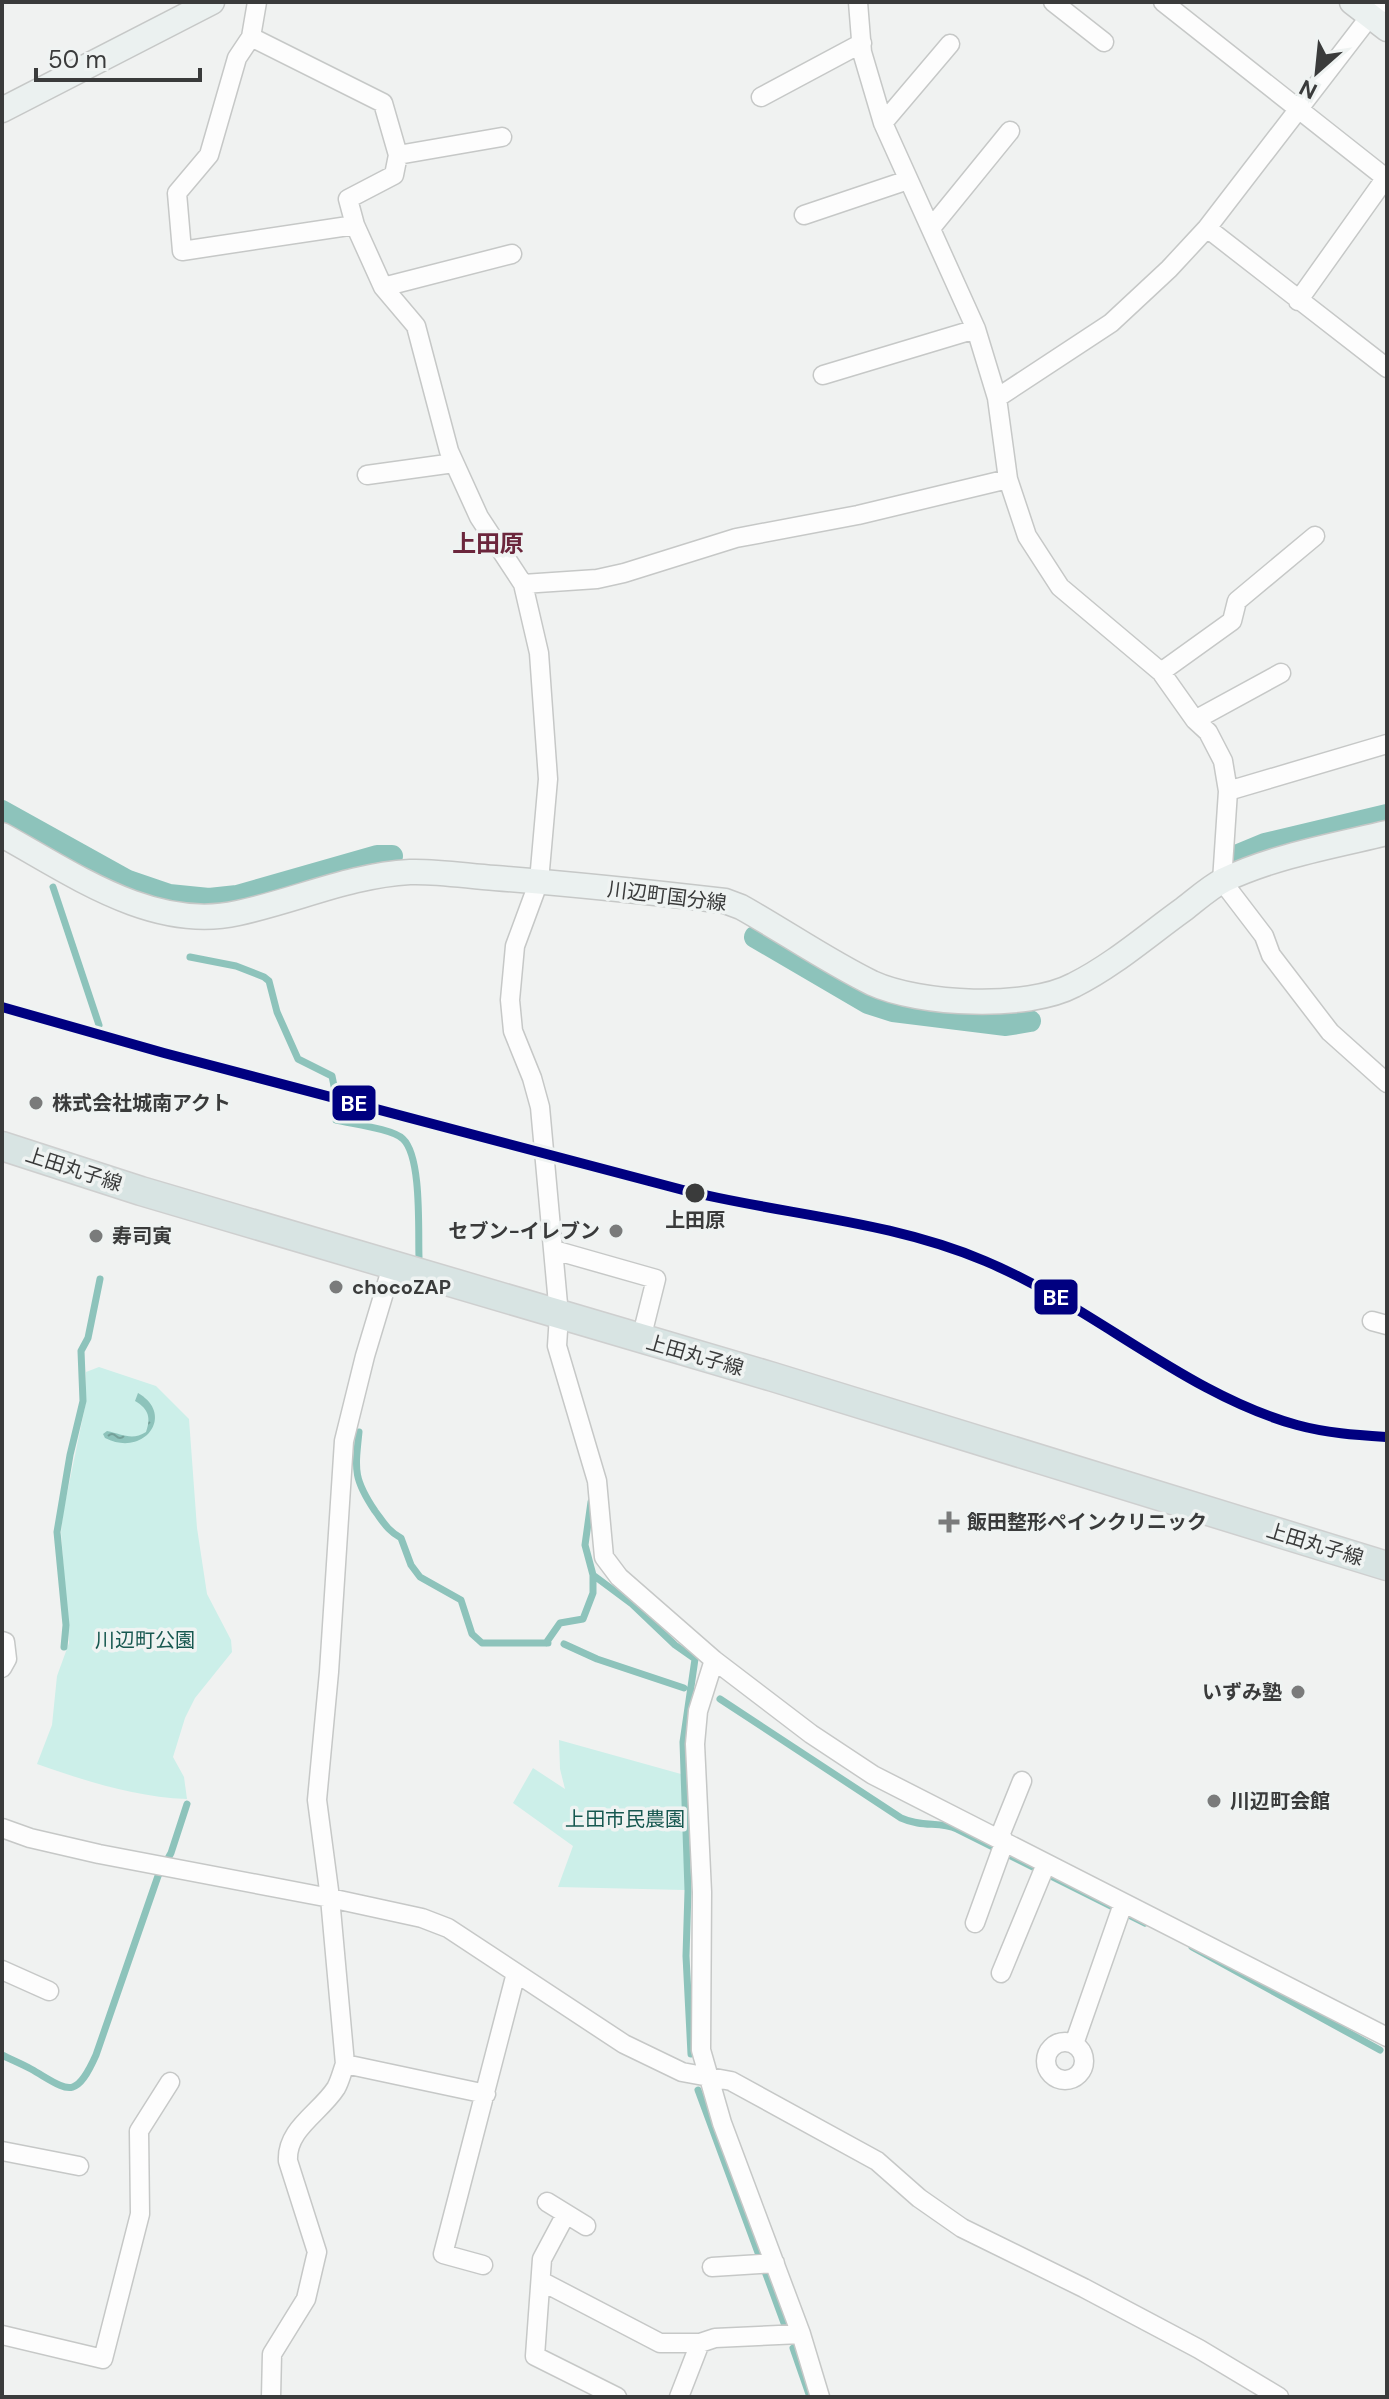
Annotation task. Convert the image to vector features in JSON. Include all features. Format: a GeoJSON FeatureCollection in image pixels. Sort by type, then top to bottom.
{"type":"FeatureCollection","features":[{"type":"Feature","properties":{"kind":"main road","name":"上田丸子線"},"geometry":{"type":"LineString","coordinates":[[2,1146],[1387,1566]]}},
{"type":"Feature","properties":{"kind":"street"},"geometry":{"type":"LineString","coordinates":[[2,110],[212,2]]}},
{"type":"Feature","properties":{"kind":"street"},"geometry":{"type":"LineString","coordinates":[[257,2],[251,37],[237,58],[209,155],[177,193],[182,251],[355,225]]}},
{"type":"Feature","properties":{"kind":"street"},"geometry":{"type":"LineString","coordinates":[[858,2],[862,52],[883,123],[976,329],[997,398],[1008,479],[1027,536],[1060,587],[1161,672],[1195,720],[1208,732],[1223,761],[1228,791],[1222,881],[1264,936],[1271,955],[1330,1032],[1387,1083]]}},
{"type":"Feature","properties":{"kind":"street"},"geometry":{"type":"LineString","coordinates":[[1053,2],[1104,42]]}},
{"type":"Feature","properties":{"kind":"street"},"geometry":{"type":"LineString","coordinates":[[1163,2],[1387,178],[1298,301]]}},
{"type":"Feature","properties":{"kind":"street"},"geometry":{"type":"LineString","coordinates":[[997,398],[1111,323],[1169,269],[1207,228],[1373,12]]}},
{"type":"Feature","properties":{"kind":"street"},"geometry":{"type":"LineString","coordinates":[[251,37],[383,103],[398,155],[394,175],[348,199],[355,225],[383,287],[416,326],[449,451],[479,517],[523,584],[539,653],[548,779],[539,881],[515,946],[510,1000],[513,1031],[540,1107],[559,1315],[557,1346],[597,1481],[604,1557],[619,1577],[714,1660],[811,1734],[873,1775],[1046,1864],[1121,1911],[1387,2037]]}},
{"type":"Feature","properties":{"kind":"street"},"geometry":{"type":"LineString","coordinates":[[761,97],[862,43]]}},
{"type":"Feature","properties":{"kind":"street"},"geometry":{"type":"LineString","coordinates":[[883,123],[950,44]]}},
{"type":"Feature","properties":{"kind":"street"},"geometry":{"type":"LineString","coordinates":[[931,228],[1010,131]]}},
{"type":"Feature","properties":{"kind":"street"},"geometry":{"type":"LineString","coordinates":[[398,155],[502,137]]}},
{"type":"Feature","properties":{"kind":"street"},"geometry":{"type":"LineString","coordinates":[[804,215],[908,180]]}},
{"type":"Feature","properties":{"kind":"street"},"geometry":{"type":"LineString","coordinates":[[1207,228],[1298,301],[1386,365]]}},
{"type":"Feature","properties":{"kind":"street"},"geometry":{"type":"LineString","coordinates":[[383,287],[512,254]]}},
{"type":"Feature","properties":{"kind":"street"},"geometry":{"type":"LineString","coordinates":[[823,375],[976,329]]}},
{"type":"Feature","properties":{"kind":"street"},"geometry":{"type":"LineString","coordinates":[[367,475],[454,463]]}},
{"type":"Feature","properties":{"kind":"street"},"geometry":{"type":"LineString","coordinates":[[523,584],[597,579],[736,538],[858,515],[1008,479]]}},
{"type":"Feature","properties":{"kind":"street"},"geometry":{"type":"LineString","coordinates":[[1161,672],[1232,621],[1237,601],[1315,536]]}},
{"type":"Feature","properties":{"kind":"street"},"geometry":{"type":"LineString","coordinates":[[1195,720],[1281,673]]}},
{"type":"Feature","properties":{"kind":"street"},"geometry":{"type":"LineString","coordinates":[[1228,791],[1387,744]]}},
{"type":"Feature","properties":{"kind":"street","name":"川辺町国分線"},"geometry":{"type":"LineString","coordinates":[[2,835],[120,897],[164,914],[192,917],[238,914],[348,882],[410,872],[539,881],[725,901],[741,907],[873,983],[900,992],[968,1002],[1010,1002],[1048,995],[1073,986],[1106,966],[1222,881],[1278,860],[1387,833]]}},
{"type":"Feature","properties":{"kind":"street"},"geometry":{"type":"LineString","coordinates":[[554,1250],[656,1279],[641,1339]]}},
{"type":"Feature","properties":{"kind":"street"},"geometry":{"type":"LineString","coordinates":[[271,2397],[272,2354],[306,2299],[317,2252],[288,2161],[287,2148],[336,2088],[345,2064],[330,1898],[317,1800],[344,1441],[393,1263]]}},
{"type":"Feature","properties":{"kind":"street"},"geometry":{"type":"LineString","coordinates":[[2,1641],[5,1642],[7,1659],[2,1668]]}},
{"type":"Feature","properties":{"kind":"street"},"geometry":{"type":"LineString","coordinates":[[714,1660],[698,1711],[695,1744],[702,1892],[701,2050],[722,2123],[801,2334],[820,2397]]}},
{"type":"Feature","properties":{"kind":"street"},"geometry":{"type":"LineString","coordinates":[[975,1923],[1004,1843],[1001,1833],[1022,1781]]}},
{"type":"Feature","properties":{"kind":"street"},"geometry":{"type":"LineString","coordinates":[[2,1828],[30,1838],[99,1854],[330,1898],[422,1918],[448,1928],[624,2044],[682,2072],[731,2081],[877,2161],[919,2198],[962,2228],[1173,2336],[1279,2397]]}},
{"type":"Feature","properties":{"kind":"street"},"geometry":{"type":"LineString","coordinates":[[1001,1973],[1046,1864]]}},
{"type":"Feature","properties":{"kind":"street"},"geometry":{"type":"LineString","coordinates":[[1074,2044],[1121,1911]]}},
{"type":"Feature","properties":{"kind":"street"},"geometry":{"type":"LineString","coordinates":[[2,1970],[49,1991]]}},
{"type":"Feature","properties":{"kind":"street"},"geometry":{"type":"LineString","coordinates":[[483,2265],[443,2254],[516,1973]]}},
{"type":"Feature","properties":{"kind":"street"},"geometry":{"type":"LineString","coordinates":[[345,2064],[486,2094]]}},
{"type":"Feature","properties":{"kind":"street"},"geometry":{"type":"LineString","coordinates":[[2,2335],[103,2359],[140,2214],[139,2131],[170,2082]]}},
{"type":"Feature","properties":{"kind":"street"},"geometry":{"type":"LineString","coordinates":[[2,2151],[79,2166]]}},
{"type":"Feature","properties":{"kind":"street"},"geometry":{"type":"LineString","coordinates":[[547,2202],[586,2226]]}},
{"type":"Feature","properties":{"kind":"street"},"geometry":{"type":"LineString","coordinates":[[566,2214],[542,2259],[535,2356],[617,2397]]}},
{"type":"Feature","properties":{"kind":"street"},"geometry":{"type":"LineString","coordinates":[[712,2267],[775,2263]]}},
{"type":"Feature","properties":{"kind":"street"},"geometry":{"type":"LineString","coordinates":[[541,2281],[660,2343],[700,2343],[715,2338],[801,2334]]}},
{"type":"Feature","properties":{"kind":"street"},"geometry":{"type":"LineString","coordinates":[[679,2397],[700,2343]]}},
{"type":"Feature","properties":{"kind":"green space","name":"川辺町公園"},"geometry":{"type":"Polygon","coordinates":[[[99,1367],[156,1386],[189,1419],[197,1528],[207,1594],[231,1640],[232,1652],[195,1698],[173,1757],[184,1777],[187,1799],[129,1792],[37,1764],[52,1725],[57,1676],[69,1643],[61,1532],[63,1513],[86,1402],[86,1372],[99,1367]]]}},
{"type":"Feature","properties":{"kind":"green space","name":"上田市民農園"},"geometry":{"type":"Polygon","coordinates":[[[559,1740],[681,1774],[685,1890],[558,1887],[573,1846],[513,1803],[533,1768],[565,1789],[560,1769],[559,1740]]]}},
{"type":"Feature","properties":{"kind":"water"},"geometry":{"type":"Polygon","coordinates":[[[138,1393],[149,1402],[154,1412],[155,1422],[150,1431],[132,1442],[119,1443],[105,1438],[103,1434],[107,1431],[131,1436],[146,1432],[148,1414],[135,1401],[138,1393]]]}},
{"type":"Feature","properties":{"kind":"waterway"},"geometry":{"type":"LineString","coordinates":[[2,811],[128,881],[169,895],[209,899],[237,896],[377,856],[392,856]]}},
{"type":"Feature","properties":{"kind":"waterway"},"geometry":{"type":"LineString","coordinates":[[1236,856],[1265,844],[1387,815]]}},
{"type":"Feature","properties":{"kind":"waterway"},"geometry":{"type":"LineString","coordinates":[[69,855],[71,848]]}},
{"type":"Feature","properties":{"kind":"waterway"},"geometry":{"type":"LineString","coordinates":[[53,887],[99,1025]]}},
{"type":"Feature","properties":{"kind":"waterway"},"geometry":{"type":"LineString","coordinates":[[755,937],[868,1003],[893,1011],[1006,1025],[1030,1021]]}},
{"type":"Feature","properties":{"kind":"waterway"},"geometry":{"type":"LineString","coordinates":[[190,957],[236,966],[269,981],[277,1012],[298,1059],[332,1076],[334,1086]]}},
{"type":"Feature","properties":{"kind":"waterway"},"geometry":{"type":"LineString","coordinates":[[336,1120],[391,1132],[403,1139],[409,1148],[416,1177],[419,1257]]}},
{"type":"Feature","properties":{"kind":"waterway"},"geometry":{"type":"LineString","coordinates":[[64,1647],[66,1625],[57,1532],[83,1401],[81,1351],[88,1338],[100,1279]]}},
{"type":"Feature","properties":{"kind":"waterway"},"geometry":{"type":"LineString","coordinates":[[359,1432],[359,1482],[375,1511],[401,1538],[411,1565],[420,1577],[461,1600],[472,1634],[482,1643],[548,1643]]}},
{"type":"Feature","properties":{"kind":"waterway"},"geometry":{"type":"LineString","coordinates":[[591,1502],[585,1545],[593,1575],[632,1604],[675,1645],[695,1659],[683,1742],[688,1891],[686,1956],[691,2054]]}},
{"type":"Feature","properties":{"kind":"waterway"},"geometry":{"type":"LineString","coordinates":[[546,1643],[560,1623],[583,1619],[593,1593],[593,1575]]}},
{"type":"Feature","properties":{"kind":"waterway"},"geometry":{"type":"LineString","coordinates":[[564,1644],[597,1659],[684,1688]]}},
{"type":"Feature","properties":{"kind":"waterway"},"geometry":{"type":"LineString","coordinates":[[720,1699],[901,1818],[957,1829],[1145,1923]]}},
{"type":"Feature","properties":{"kind":"waterway"},"geometry":{"type":"LineString","coordinates":[[2,2055],[62,2086],[70,2088],[82,2080],[96,2055],[158,1876],[171,1853],[187,1804]]}},
{"type":"Feature","properties":{"kind":"waterway"},"geometry":{"type":"LineString","coordinates":[[1192,1947],[1380,2050]]}},
{"type":"Feature","properties":{"kind":"waterway"},"geometry":{"type":"LineString","coordinates":[[698,2090],[784,2323]]}},
{"type":"Feature","properties":{"kind":"waterway"},"geometry":{"type":"LineString","coordinates":[[793,2348],[810,2397]]}},
{"type":"Feature","properties":{"kind":"transit line","name":"BE"},"geometry":{"type":"LineString","coordinates":[[2,1007],[683,1190],[873,1227],[948,1247],[1025,1280],[1216,1393],[1256,1411],[1319,1430],[1387,1437]]}},
{"type":"Feature","properties":{"kind":"place","name":"株式会社城南アクト"},"geometry":{"type":"Point","coordinates":[36,1103]}},
{"type":"Feature","properties":{"kind":"place","name":"上田原"},"geometry":{"type":"Point","coordinates":[695,1193]}},
{"type":"Feature","properties":{"kind":"place","name":"セブン-イレブン"},"geometry":{"type":"Point","coordinates":[616,1231]}},
{"type":"Feature","properties":{"kind":"place","name":"寿司寅"},"geometry":{"type":"Point","coordinates":[96,1236]}},
{"type":"Feature","properties":{"kind":"place","name":"chocoZAP"},"geometry":{"type":"Point","coordinates":[336,1287]}},
{"type":"Feature","properties":{"kind":"place","name":"飯田整形ペインクリニック"},"geometry":{"type":"Point","coordinates":[949,1522]}},
{"type":"Feature","properties":{"kind":"place","name":"いずみ塾"},"geometry":{"type":"Point","coordinates":[1298,1692]}},
{"type":"Feature","properties":{"kind":"place","name":"川辺町会館"},"geometry":{"type":"Point","coordinates":[1214,1801]}},
{"type":"Feature","properties":{"kind":"district","name":"上田原"},"geometry":{"type":"Point","coordinates":[488,543]}}]}
